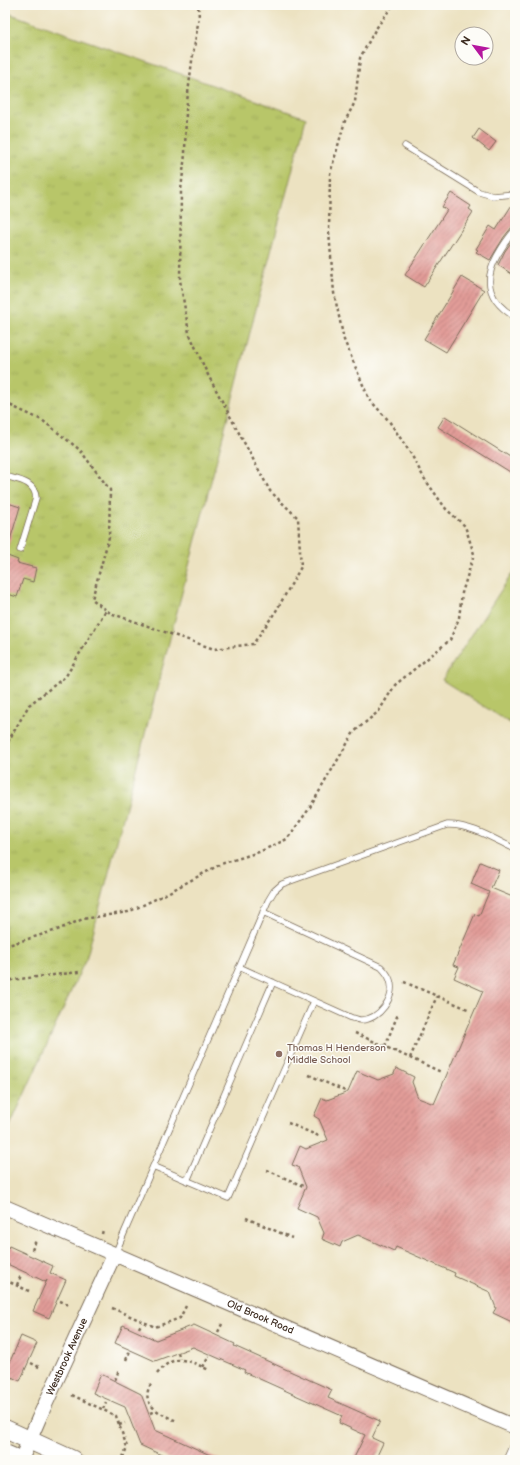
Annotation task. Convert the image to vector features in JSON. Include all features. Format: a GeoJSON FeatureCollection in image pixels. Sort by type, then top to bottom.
{"type":"FeatureCollection","features":[{"type":"Feature","properties":{"kind":"main road"},"geometry":{"type":"LineString","coordinates":[[5,1429],[73,1460]]}},
{"type":"Feature","properties":{"kind":"main road"},"geometry":{"type":"LineString","coordinates":[[5,1454],[20,1460]]}},
{"type":"Feature","properties":{"kind":"street","name":"Old Brook Road"},"geometry":{"type":"LineString","coordinates":[[5,1207],[515,1427]]}},
{"type":"Feature","properties":{"kind":"street","name":"Westbrook Avenue"},"geometry":{"type":"LineString","coordinates":[[20,1460],[114,1255]]}},
{"type":"Feature","properties":{"kind":"lane"},"geometry":{"type":"LineString","coordinates":[[404,146],[478,192],[493,196],[515,194]]}},
{"type":"Feature","properties":{"kind":"lane"},"geometry":{"type":"LineString","coordinates":[[515,230],[503,245],[493,263],[489,280],[492,295],[504,311],[515,317]]}},
{"type":"Feature","properties":{"kind":"lane"},"geometry":{"type":"LineString","coordinates":[[5,476],[27,482],[36,492],[36,498],[20,550]]}},
{"type":"Feature","properties":{"kind":"lane"},"geometry":{"type":"LineString","coordinates":[[114,1255],[270,898],[282,884],[447,825],[461,826],[515,849]]}},
{"type":"Feature","properties":{"kind":"lane"},"geometry":{"type":"LineString","coordinates":[[239,967],[352,1018],[361,1020],[368,1018],[380,1012],[387,1002],[391,990],[391,981],[381,967],[264,912]]}},
{"type":"Feature","properties":{"kind":"lane"},"geometry":{"type":"LineString","coordinates":[[187,1181],[273,982]]}},
{"type":"Feature","properties":{"kind":"lane"},"geometry":{"type":"LineString","coordinates":[[153,1166],[228,1198],[314,1001]]}},
{"type":"Feature","properties":{"kind":"lane"},"geometry":{"type":"LineString","coordinates":[[506,1460],[515,1440]]}},
{"type":"Feature","properties":{"kind":"path"},"geometry":{"type":"LineString","coordinates":[[5,403],[42,420],[80,450],[110,490],[109,537],[92,599],[110,613],[214,649],[253,644],[276,611],[301,567],[298,518],[270,491],[207,373],[189,333],[180,280],[181,190],[185,154],[186,110],[199,17],[198,5]]}},
{"type":"Feature","properties":{"kind":"path"},"geometry":{"type":"LineString","coordinates":[[5,946],[57,930],[83,919],[128,912],[222,864],[260,852],[287,839],[309,809],[354,732],[379,711],[395,685],[450,640],[459,618],[462,593],[474,554],[464,526],[446,509],[424,478],[411,454],[389,422],[369,399],[344,340],[334,285],[329,232],[330,174],[345,121],[355,102],[360,58],[375,30],[393,5]]}},
{"type":"Feature","properties":{"kind":"path"},"geometry":{"type":"LineString","coordinates":[[5,747],[29,705],[66,676],[106,610]]}},
{"type":"Feature","properties":{"kind":"path"},"geometry":{"type":"LineString","coordinates":[[5,977],[11,980],[80,972]]}},
{"type":"Feature","properties":{"kind":"path"},"geometry":{"type":"LineString","coordinates":[[5,992],[11,980]]}},
{"type":"Feature","properties":{"kind":"path"},"geometry":{"type":"LineString","coordinates":[[404,982],[470,1010]]}},
{"type":"Feature","properties":{"kind":"path"},"geometry":{"type":"LineString","coordinates":[[410,1058],[437,996]]}},
{"type":"Feature","properties":{"kind":"path"},"geometry":{"type":"LineString","coordinates":[[385,1046],[398,1014]]}},
{"type":"Feature","properties":{"kind":"path"},"geometry":{"type":"LineString","coordinates":[[355,1033],[441,1072]]}},
{"type":"Feature","properties":{"kind":"path"},"geometry":{"type":"LineString","coordinates":[[309,1075],[346,1092]]}},
{"type":"Feature","properties":{"kind":"path"},"geometry":{"type":"LineString","coordinates":[[288,1123],[321,1137]]}},
{"type":"Feature","properties":{"kind":"path"},"geometry":{"type":"LineString","coordinates":[[267,1170],[304,1186]]}},
{"type":"Feature","properties":{"kind":"path"},"geometry":{"type":"LineString","coordinates":[[246,1218],[292,1238]]}},
{"type":"Feature","properties":{"kind":"path"},"geometry":{"type":"LineString","coordinates":[[102,1234],[103,1230]]}},
{"type":"Feature","properties":{"kind":"path"},"geometry":{"type":"LineString","coordinates":[[32,1250],[36,1240]]}},
{"type":"Feature","properties":{"kind":"path"},"geometry":{"type":"LineString","coordinates":[[17,1285],[21,1275]]}},
{"type":"Feature","properties":{"kind":"path"},"geometry":{"type":"LineString","coordinates":[[5,1280],[29,1290]]}},
{"type":"Feature","properties":{"kind":"path"},"geometry":{"type":"LineString","coordinates":[[60,1300],[69,1305]]}},
{"type":"Feature","properties":{"kind":"path"},"geometry":{"type":"LineString","coordinates":[[112,1308],[155,1328],[181,1317],[186,1306]]}},
{"type":"Feature","properties":{"kind":"path"},"geometry":{"type":"LineString","coordinates":[[139,1328],[142,1322]]}},
{"type":"Feature","properties":{"kind":"path"},"geometry":{"type":"LineString","coordinates":[[218,1332],[223,1322]]}},
{"type":"Feature","properties":{"kind":"path"},"geometry":{"type":"LineString","coordinates":[[165,1324],[167,1328]]}},
{"type":"Feature","properties":{"kind":"path"},"geometry":{"type":"LineString","coordinates":[[126,1360],[130,1352]]}},
{"type":"Feature","properties":{"kind":"path"},"geometry":{"type":"LineString","coordinates":[[178,1353],[180,1359]]}},
{"type":"Feature","properties":{"kind":"path"},"geometry":{"type":"LineString","coordinates":[[203,1367],[209,1356]]}},
{"type":"Feature","properties":{"kind":"path"},"geometry":{"type":"LineString","coordinates":[[157,1374],[166,1365],[180,1359],[188,1360],[209,1370]]}},
{"type":"Feature","properties":{"kind":"path"},"geometry":{"type":"LineString","coordinates":[[31,1364],[41,1368]]}},
{"type":"Feature","properties":{"kind":"path"},"geometry":{"type":"LineString","coordinates":[[115,1380],[119,1370]]}},
{"type":"Feature","properties":{"kind":"path"},"geometry":{"type":"LineString","coordinates":[[151,1384],[148,1390],[150,1404],[155,1411],[177,1421]]}},
{"type":"Feature","properties":{"kind":"path"},"geometry":{"type":"LineString","coordinates":[[72,1395],[115,1415],[127,1447],[122,1460]]}},
{"type":"Feature","properties":{"kind":"path"},"geometry":{"type":"LineString","coordinates":[[103,1409],[106,1402]]}},
{"type":"Feature","properties":{"kind":"path"},"geometry":{"type":"LineString","coordinates":[[150,1413],[155,1411]]}},
{"type":"Feature","properties":{"kind":"path"},"geometry":{"type":"LineString","coordinates":[[119,1425],[125,1423]]}},
{"type":"Feature","properties":{"kind":"green space"},"geometry":{"type":"Polygon","coordinates":[[[5,12],[306,118],[87,956],[5,1137],[5,12]]]}},
{"type":"Feature","properties":{"kind":"green space"},"geometry":{"type":"Polygon","coordinates":[[[515,569],[515,726],[442,680],[515,569]]]}},
{"type":"Feature","properties":{"kind":"building"},"geometry":{"type":"Polygon","coordinates":[[[479,129],[496,142],[489,151],[473,138],[479,129]]]}},
{"type":"Feature","properties":{"kind":"building"},"geometry":{"type":"Polygon","coordinates":[[[451,193],[471,206],[469,209],[473,212],[424,287],[405,275],[447,210],[442,207],[451,193]]]}},
{"type":"Feature","properties":{"kind":"building"},"geometry":{"type":"Polygon","coordinates":[[[515,200],[515,226],[512,227],[504,237],[490,260],[476,252],[478,250],[476,249],[490,226],[496,230],[515,200]]]}},
{"type":"Feature","properties":{"kind":"building"},"geometry":{"type":"Polygon","coordinates":[[[515,237],[515,276],[498,265],[505,251],[515,237]]]}},
{"type":"Feature","properties":{"kind":"building"},"geometry":{"type":"Polygon","coordinates":[[[462,277],[484,290],[446,352],[424,339],[462,277]]]}},
{"type":"Feature","properties":{"kind":"building"},"geometry":{"type":"Polygon","coordinates":[[[445,416],[515,460],[515,475],[438,427],[445,416]]]}},
{"type":"Feature","properties":{"kind":"building"},"geometry":{"type":"Polygon","coordinates":[[[5,502],[20,507],[8,547],[5,547],[5,502]]]}},
{"type":"Feature","properties":{"kind":"building"},"geometry":{"type":"Polygon","coordinates":[[[5,555],[18,560],[17,563],[36,568],[33,582],[23,579],[17,597],[5,593],[5,555]]]}},
{"type":"Feature","properties":{"kind":"building"},"geometry":{"type":"Polygon","coordinates":[[[480,862],[499,870],[491,888],[515,898],[515,1314],[512,1322],[493,1313],[496,1308],[490,1292],[454,1276],[455,1273],[396,1247],[394,1251],[358,1235],[342,1242],[340,1247],[322,1239],[324,1233],[317,1217],[297,1208],[306,1187],[298,1167],[292,1165],[300,1146],[306,1149],[328,1140],[319,1119],[314,1116],[322,1098],[327,1100],[348,1092],[357,1071],[378,1080],[394,1074],[396,1068],[414,1077],[412,1082],[418,1098],[434,1104],[483,991],[454,978],[459,967],[453,965],[475,914],[479,916],[489,892],[471,884],[480,862]]]}},
{"type":"Feature","properties":{"kind":"building"},"geometry":{"type":"Polygon","coordinates":[[[9,1246],[53,1266],[50,1273],[66,1280],[49,1318],[33,1311],[47,1280],[46,1282],[5,1263],[5,1247],[8,1248],[9,1246]]]}},
{"type":"Feature","properties":{"kind":"building"},"geometry":{"type":"Polygon","coordinates":[[[123,1325],[156,1340],[194,1325],[235,1344],[234,1346],[332,1390],[328,1398],[380,1421],[372,1438],[383,1443],[375,1460],[353,1460],[365,1435],[339,1423],[342,1416],[244,1372],[245,1370],[193,1347],[155,1361],[115,1343],[123,1325]]]}},
{"type":"Feature","properties":{"kind":"building"},"geometry":{"type":"Polygon","coordinates":[[[21,1336],[37,1343],[20,1381],[5,1373],[21,1336]]]}},
{"type":"Feature","properties":{"kind":"building"},"geometry":{"type":"Polygon","coordinates":[[[101,1374],[141,1394],[155,1430],[221,1460],[172,1460],[140,1445],[125,1407],[93,1393],[101,1374]]]}},
{"type":"Feature","properties":{"kind":"place","name":"Thomas H Henderson Middle School"},"geometry":{"type":"Point","coordinates":[279,1054]}}]}
